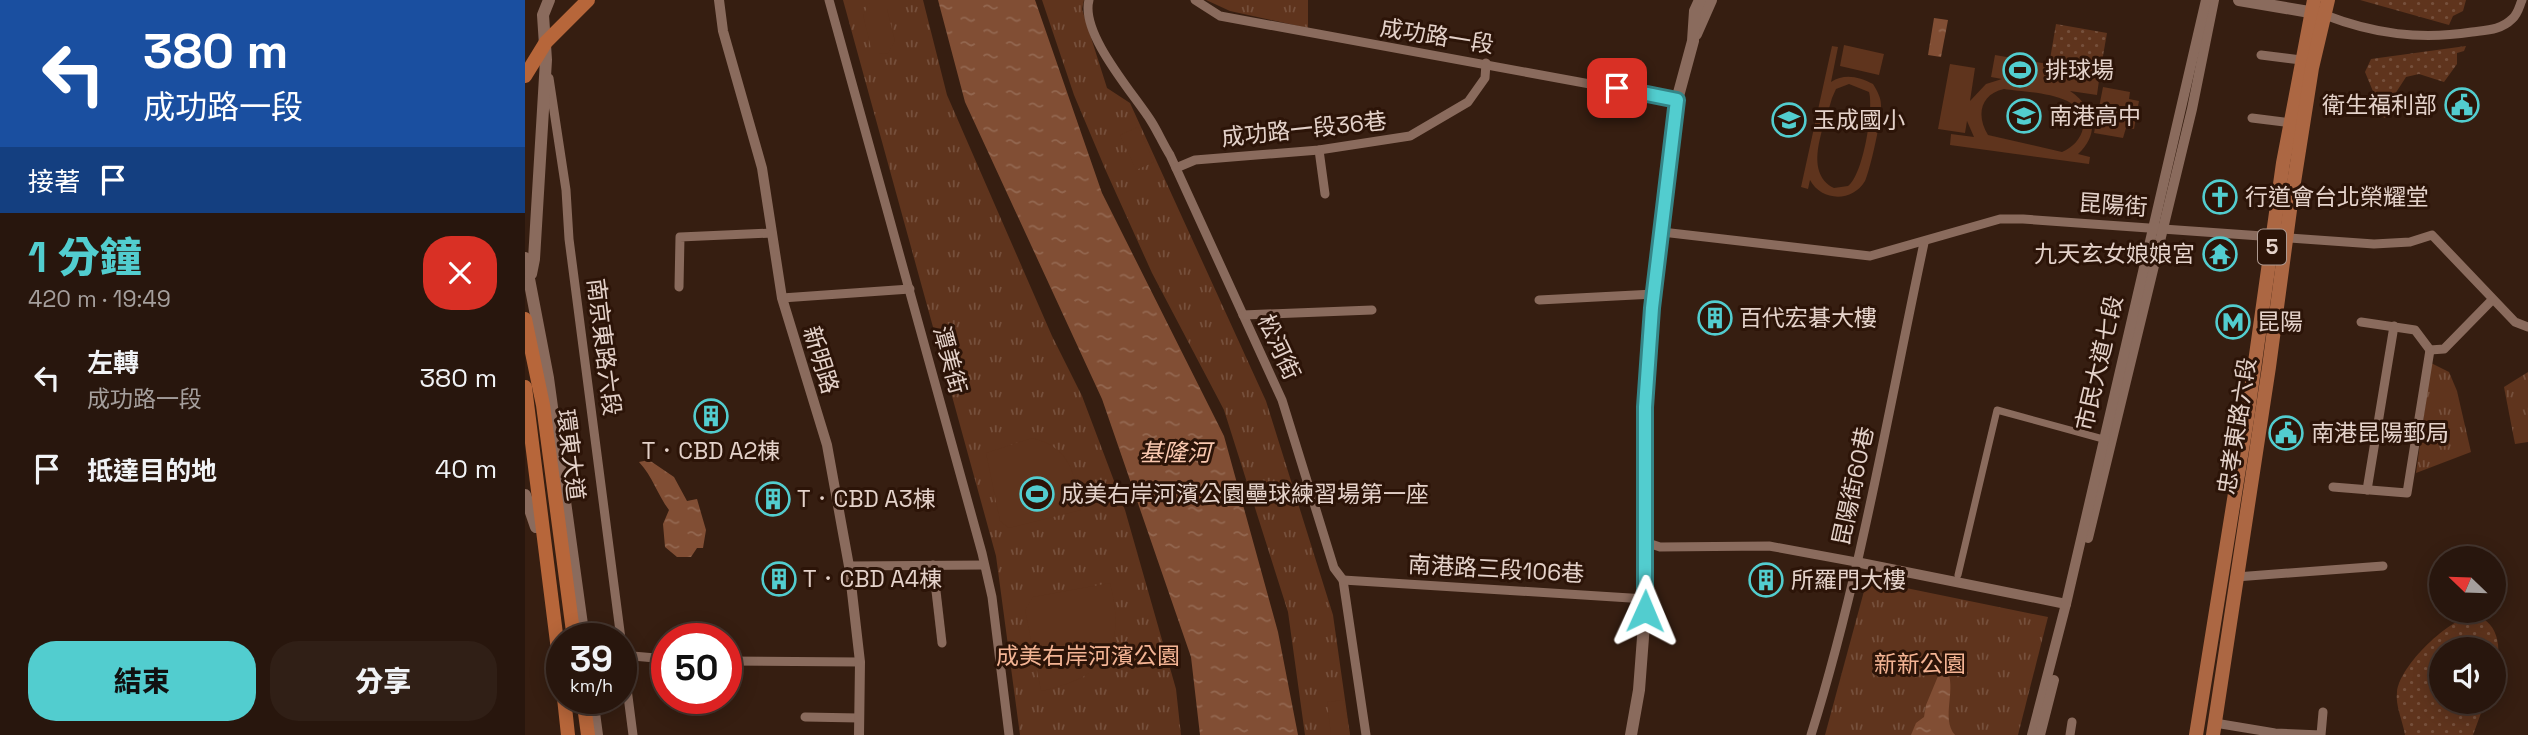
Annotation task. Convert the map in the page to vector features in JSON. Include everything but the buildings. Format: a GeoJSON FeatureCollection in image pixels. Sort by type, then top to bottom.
{"type":"FeatureCollection","features":[{"type":"Feature","properties":{"kind":"highway"},"geometry":{"type":"LineString","coordinates":[[525,66],[549,32],[586,0]]}},
{"type":"Feature","properties":{"kind":"highway"},"geometry":{"type":"LineString","coordinates":[[525,76],[552,35],[586,0]]}},
{"type":"Feature","properties":{"kind":"highway","name":"環東大道"},"geometry":{"type":"LineString","coordinates":[[525,319],[543,405],[571,623]]}},
{"type":"Feature","properties":{"kind":"highway","name":"環東大道"},"geometry":{"type":"LineString","coordinates":[[525,387],[555,623]]}},
{"type":"Feature","properties":{"kind":"highway"},"geometry":{"type":"LineString","coordinates":[[582,735],[584,714]]}},
{"type":"Feature","properties":{"kind":"highway"},"geometry":{"type":"LineString","coordinates":[[587,714],[588,735]]}},
{"type":"Feature","properties":{"kind":"highway"},"geometry":{"type":"LineString","coordinates":[[565,715],[566,735]]}},
{"type":"Feature","properties":{"kind":"highway"},"geometry":{"type":"LineString","coordinates":[[565,715],[573,735]]}},
{"type":"Feature","properties":{"kind":"main road"},"geometry":{"type":"LineString","coordinates":[[530,278],[534,259],[546,60],[543,15],[549,0]]}},
{"type":"Feature","properties":{"kind":"main road"},"geometry":{"type":"LineString","coordinates":[[1693,41],[1695,10],[1700,0]]}},
{"type":"Feature","properties":{"kind":"main road"},"geometry":{"type":"LineString","coordinates":[[1631,735],[1639,690],[1646,599],[1645,407],[1654,294],[1677,100],[1693,41],[1711,0]]}},
{"type":"Feature","properties":{"kind":"main road"},"geometry":{"type":"LineString","coordinates":[[2239,0],[2317,9]]}},
{"type":"Feature","properties":{"kind":"main road","name":"忠孝東路六段"},"geometry":{"type":"LineString","coordinates":[[2214,729],[2269,367],[2280,237],[2301,60],[2317,9],[2328,0]]}},
{"type":"Feature","properties":{"kind":"main road","name":"忠孝東路六段"},"geometry":{"type":"LineString","coordinates":[[2196,735],[2246,431],[2312,68],[2317,9]]}},
{"type":"Feature","properties":{"kind":"main road"},"geometry":{"type":"LineString","coordinates":[[525,258],[548,378],[582,623]]}},
{"type":"Feature","properties":{"kind":"main road"},"geometry":{"type":"LineString","coordinates":[[525,413],[536,527],[552,623]]}},
{"type":"Feature","properties":{"kind":"main road"},"geometry":{"type":"LineString","coordinates":[[525,495],[536,527]]}},
{"type":"Feature","properties":{"kind":"main road"},"geometry":{"type":"LineString","coordinates":[[564,714],[566,735]]}},
{"type":"Feature","properties":{"kind":"main road"},"geometry":{"type":"LineString","coordinates":[[590,714],[597,735]]}},
{"type":"Feature","properties":{"kind":"street","name":"新明路"},"geometry":{"type":"LineString","coordinates":[[719,0],[723,31],[762,169],[782,298],[827,445],[849,566],[860,662],[859,735]]}},
{"type":"Feature","properties":{"kind":"street","name":"潭美街"},"geometry":{"type":"LineString","coordinates":[[829,0],[992,597],[1009,735]]}},
{"type":"Feature","properties":{"kind":"street","name":"松河街"},"geometry":{"type":"LineString","coordinates":[[1089,0],[1091,20],[1104,54],[1128,92],[1151,121],[1170,155],[1282,400],[1334,568],[1343,580],[1366,735]]}},
{"type":"Feature","properties":{"kind":"street","name":"成功路一段"},"geometry":{"type":"LineString","coordinates":[[1195,0],[1220,16],[1677,100]]}},
{"type":"Feature","properties":{"kind":"street","name":"市民大道七段"},"geometry":{"type":"LineString","coordinates":[[2032,735],[2066,604],[2103,439],[2158,228],[2206,0]]}},
{"type":"Feature","properties":{"kind":"street","name":"市民大道七段"},"geometry":{"type":"LineString","coordinates":[[2040,735],[2214,0]]}},
{"type":"Feature","properties":{"kind":"street"},"geometry":{"type":"LineString","coordinates":[[2317,9],[2355,27],[2397,36],[2447,36],[2498,29],[2517,15],[2522,0]]}},
{"type":"Feature","properties":{"kind":"street"},"geometry":{"type":"LineString","coordinates":[[2261,55],[2301,60]]}},
{"type":"Feature","properties":{"kind":"street","name":"南京東路六段"},"geometry":{"type":"LineString","coordinates":[[546,60],[566,190],[569,239],[619,623]]}},
{"type":"Feature","properties":{"kind":"street","name":"成功路一段36巷"},"geometry":{"type":"LineString","coordinates":[[1176,168],[1195,160],[1319,150],[1400,138],[1431,125],[1468,102],[1485,78],[1486,63]]}},
{"type":"Feature","properties":{"kind":"street"},"geometry":{"type":"LineString","coordinates":[[2252,118],[2292,123]]}},
{"type":"Feature","properties":{"kind":"street"},"geometry":{"type":"LineString","coordinates":[[1319,150],[1325,194]]}},
{"type":"Feature","properties":{"kind":"street","name":"昆陽街"},"geometry":{"type":"LineString","coordinates":[[1662,232],[1859,256],[1893,252],[2000,219],[2388,244],[2432,235],[2492,300],[2515,322],[2528,327]]}},
{"type":"Feature","properties":{"kind":"street"},"geometry":{"type":"LineString","coordinates":[[678,287],[680,237],[772,233]]}},
{"type":"Feature","properties":{"kind":"street","name":"昆陽街60巷"},"geometry":{"type":"LineString","coordinates":[[1811,735],[1829,678],[1856,562],[1923,243]]}},
{"type":"Feature","properties":{"kind":"street"},"geometry":{"type":"LineString","coordinates":[[782,298],[910,289]]}},
{"type":"Feature","properties":{"kind":"street"},"geometry":{"type":"LineString","coordinates":[[1539,300],[1654,294]]}},
{"type":"Feature","properties":{"kind":"street"},"geometry":{"type":"LineString","coordinates":[[2430,350],[2444,349],[2492,300]]}},
{"type":"Feature","properties":{"kind":"street"},"geometry":{"type":"LineString","coordinates":[[1243,315],[1372,310]]}},
{"type":"Feature","properties":{"kind":"street"},"geometry":{"type":"LineString","coordinates":[[2333,486],[2407,493],[2430,350],[2415,330],[2361,322]]}},
{"type":"Feature","properties":{"kind":"street"},"geometry":{"type":"LineString","coordinates":[[2367,490],[2394,326]]}},
{"type":"Feature","properties":{"kind":"street"},"geometry":{"type":"LineString","coordinates":[[1958,575],[1997,410],[2103,439]]}},
{"type":"Feature","properties":{"kind":"street"},"geometry":{"type":"LineString","coordinates":[[1645,542],[1660,547],[1769,546],[2066,604]]}},
{"type":"Feature","properties":{"kind":"street"},"geometry":{"type":"LineString","coordinates":[[933,565],[942,643]]}},
{"type":"Feature","properties":{"kind":"street"},"geometry":{"type":"LineString","coordinates":[[849,566],[984,565]]}},
{"type":"Feature","properties":{"kind":"street"},"geometry":{"type":"LineString","coordinates":[[2236,577],[2383,566]]}},
{"type":"Feature","properties":{"kind":"street","name":"南港路三段106巷"},"geometry":{"type":"LineString","coordinates":[[1343,580],[1646,599]]}},
{"type":"Feature","properties":{"kind":"street"},"geometry":{"type":"LineString","coordinates":[[742,661],[860,662]]}},
{"type":"Feature","properties":{"kind":"street"},"geometry":{"type":"LineString","coordinates":[[2214,729],[2321,735],[2323,712]]}},
{"type":"Feature","properties":{"kind":"street","name":"南京東路六段"},"geometry":{"type":"LineString","coordinates":[[630,714],[633,735]]}},
{"type":"Feature","properties":{"kind":"street"},"geometry":{"type":"LineString","coordinates":[[805,717],[859,718]]}},
{"type":"Feature","properties":{"kind":"street"},"geometry":{"type":"LineString","coordinates":[[2070,735],[2072,722]]}},
{"type":"Feature","properties":{"kind":"green space","name":"成美右岸河濱公園"},"geometry":{"type":"Polygon","coordinates":[[[843,0],[923,0],[947,95],[1052,336],[1082,396],[1125,510],[1176,689],[1181,735],[1020,735],[996,556],[843,0]]]}},
{"type":"Feature","properties":{"kind":"green space"},"geometry":{"type":"Polygon","coordinates":[[[1042,0],[1084,0],[1082,9],[1107,88],[1130,103],[1266,401],[1333,615],[1350,735],[1305,735],[1288,612],[1224,410],[1152,273],[1106,171],[1074,95],[1042,0]]]}},
{"type":"Feature","properties":{"kind":"green space"},"geometry":{"type":"Polygon","coordinates":[[[1206,0],[1308,0],[1308,28],[1230,11],[1206,0]]]}},
{"type":"Feature","properties":{"kind":"green space"},"geometry":{"type":"Polygon","coordinates":[[[2360,0],[2466,0],[2463,11],[2453,16],[2449,25],[2360,0]]]}},
{"type":"Feature","properties":{"kind":"green space"},"geometry":{"type":"Polygon","coordinates":[[[870,3],[879,3],[887,9],[895,41],[888,53],[879,54],[871,48],[863,15],[870,3]]]}},
{"type":"Feature","properties":{"kind":"green space"},"geometry":{"type":"Polygon","coordinates":[[[2056,24],[2107,33],[2100,73],[2049,65],[2056,24]]]}},
{"type":"Feature","properties":{"kind":"green space"},"geometry":{"type":"Polygon","coordinates":[[[1844,45],[1884,54],[1879,75],[1840,66],[1844,45]]]}},
{"type":"Feature","properties":{"kind":"green space"},"geometry":{"type":"Polygon","coordinates":[[[1832,46],[1838,47],[1831,82],[1847,77],[1863,79],[1873,84],[1879,94],[1880,121],[1870,167],[1859,188],[1845,196],[1837,197],[1821,192],[1810,180],[1808,189],[1801,187],[1832,46]],[[1849,84],[1836,89],[1832,98],[1821,134],[1817,160],[1824,181],[1834,188],[1848,186],[1863,156],[1869,127],[1869,92],[1849,84]]]}},
{"type":"Feature","properties":{"kind":"green space"},"geometry":{"type":"Polygon","coordinates":[[[2466,46],[2464,51],[2457,53],[2457,64],[2444,82],[2419,74],[2406,77],[2395,94],[2396,113],[2384,118],[2365,72],[2371,59],[2466,46]]]}},
{"type":"Feature","properties":{"kind":"green space"},"geometry":{"type":"Polygon","coordinates":[[[1995,55],[2100,73],[2097,95],[2070,91],[2085,105],[2092,121],[2090,138],[2078,154],[2090,157],[2089,164],[1950,145],[1951,134],[1974,137],[1967,121],[1965,133],[1938,129],[1950,64],[1975,68],[1970,101],[1986,84],[2002,79],[1991,77],[1995,55]],[[2004,89],[1985,101],[1981,113],[1988,135],[2062,152],[2076,143],[2083,128],[2082,116],[2077,107],[2055,96],[2004,89]]]}},
{"type":"Feature","properties":{"kind":"green space"},"geometry":{"type":"Polygon","coordinates":[[[2103,87],[2130,92],[2129,99],[2139,101],[2134,129],[2126,128],[2123,138],[2094,133],[2103,87]]]}},
{"type":"Feature","properties":{"kind":"green space"},"geometry":{"type":"Polygon","coordinates":[[[1138,127],[1154,162],[1136,170],[1120,135],[1138,127]]]}},
{"type":"Feature","properties":{"kind":"green space"},"geometry":{"type":"Polygon","coordinates":[[[2431,363],[2449,372],[2457,391],[2471,452],[2416,473],[2431,363]]]}},
{"type":"Feature","properties":{"kind":"green space"},"geometry":{"type":"Polygon","coordinates":[[[2528,372],[2528,442],[2515,444],[2504,387],[2528,372]]]}},
{"type":"Feature","properties":{"kind":"green space","name":"成美右岸河濱公園壘球練習場第一座"},"geometry":{"type":"Polygon","coordinates":[[[1032,438],[1055,448],[1069,464],[1081,510],[1009,528],[1000,521],[986,453],[1032,438]]]}},
{"type":"Feature","properties":{"kind":"green space","name":"新新公園"},"geometry":{"type":"Polygon","coordinates":[[[1867,580],[2048,617],[2018,735],[1825,735],[1867,580]]]}},
{"type":"Feature","properties":{"kind":"green space"},"geometry":{"type":"Polygon","coordinates":[[[1110,583],[1115,606],[1115,626],[1113,643],[1106,657],[1081,678],[1041,691],[1025,610],[1033,597],[1110,583]]]}},
{"type":"Feature","properties":{"kind":"green space"},"geometry":{"type":"Polygon","coordinates":[[[2488,623],[2496,637],[2436,637],[2452,624],[2488,623]]]}},
{"type":"Feature","properties":{"kind":"green space"},"geometry":{"type":"Polygon","coordinates":[[[2429,643],[2429,714],[2481,714],[2473,735],[2405,735],[2397,692],[2407,669],[2429,643]]]}},
{"type":"Feature","properties":{"kind":"green space"},"geometry":{"type":"Polygon","coordinates":[[[1344,700],[1350,735],[1331,735],[1327,702],[1344,700]]]}},
{"type":"Feature","properties":{"kind":"water","name":"基隆河"},"geometry":{"type":"Polygon","coordinates":[[[938,0],[1035,0],[1102,193],[1224,436],[1278,632],[1298,735],[1200,735],[1191,657],[1102,399],[965,102],[938,0]]]}},
{"type":"Feature","properties":{"kind":"water"},"geometry":{"type":"Polygon","coordinates":[[[1934,18],[1948,20],[1941,57],[1928,55],[1934,18]]]}},
{"type":"Feature","properties":{"kind":"water"},"geometry":{"type":"Polygon","coordinates":[[[649,460],[674,477],[687,501],[697,499],[706,530],[703,548],[697,548],[691,557],[677,557],[665,547],[663,524],[669,510],[639,462],[649,460]]]}},
{"type":"Feature","properties":{"kind":"water"},"geometry":{"type":"Polygon","coordinates":[[[1946,668],[1950,685],[1949,720],[1955,735],[1911,735],[1916,723],[1924,717],[1926,705],[1941,669],[1946,668]]]}},
{"type":"Feature","properties":{"kind":"place","name":"排球場"},"geometry":{"type":"Point","coordinates":[2020,70]}},
{"type":"Feature","properties":{"kind":"place","name":"衛生福利部"},"geometry":{"type":"Point","coordinates":[2462,105]}},
{"type":"Feature","properties":{"kind":"place","name":"南港高中"},"geometry":{"type":"Point","coordinates":[2024,116]}},
{"type":"Feature","properties":{"kind":"place","name":"玉成國小"},"geometry":{"type":"Point","coordinates":[1789,120]}},
{"type":"Feature","properties":{"kind":"place","name":"行道會台北榮耀堂"},"geometry":{"type":"Point","coordinates":[2220,197]}},
{"type":"Feature","properties":{"kind":"place","name":"九天玄女娘娘宮"},"geometry":{"type":"Point","coordinates":[2220,254]}},
{"type":"Feature","properties":{"kind":"place","name":"百代宏碁大樓"},"geometry":{"type":"Point","coordinates":[1715,318]}},
{"type":"Feature","properties":{"kind":"place","name":"昆陽"},"geometry":{"type":"Point","coordinates":[2233,322]}},
{"type":"Feature","properties":{"kind":"place","name":"T．CBD A2棟"},"geometry":{"type":"Point","coordinates":[711,416]}},
{"type":"Feature","properties":{"kind":"place","name":"南港昆陽郵局"},"geometry":{"type":"Point","coordinates":[2286,433]}},
{"type":"Feature","properties":{"kind":"place","name":"成美右岸河濱公園壘球練習場第一座"},"geometry":{"type":"Point","coordinates":[1037,494]}},
{"type":"Feature","properties":{"kind":"place","name":"T．CBD A3棟"},"geometry":{"type":"Point","coordinates":[773,499]}},
{"type":"Feature","properties":{"kind":"place","name":"T．CBD A4棟"},"geometry":{"type":"Point","coordinates":[779,579]}},
{"type":"Feature","properties":{"kind":"place","name":"所羅門大樓"},"geometry":{"type":"Point","coordinates":[1766,580]}},
{"type":"Feature","properties":{"kind":"route"},"geometry":{"type":"LineString","coordinates":[[1617,88],[1677,100],[1652,308],[1645,407],[1645,611]]}}]}
